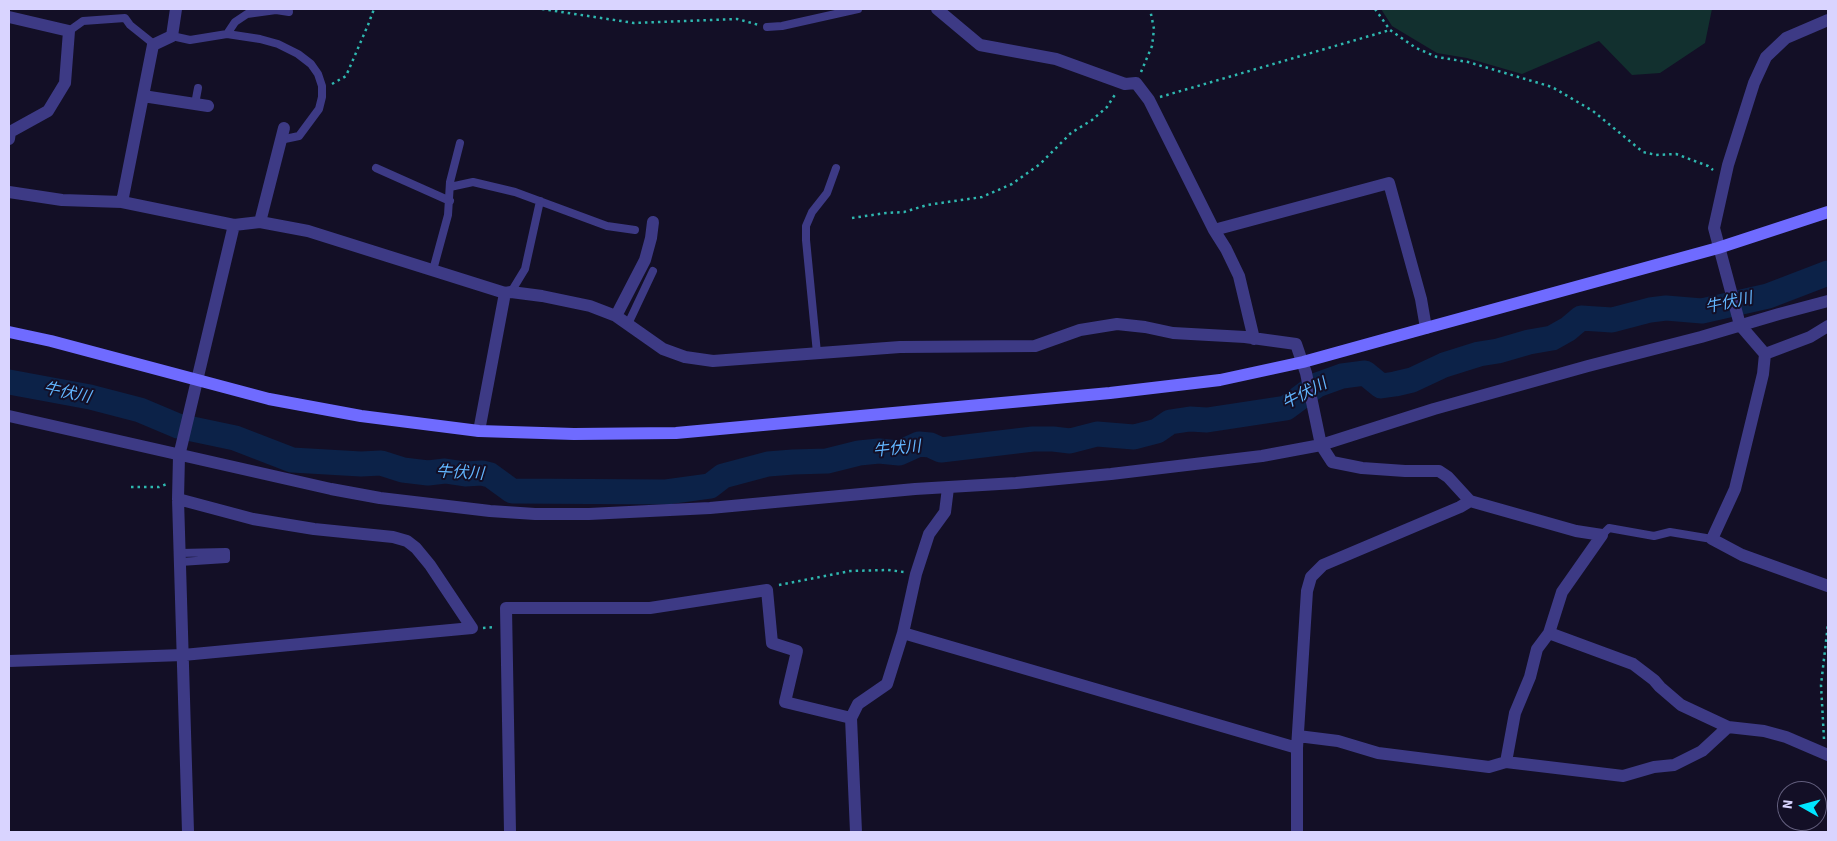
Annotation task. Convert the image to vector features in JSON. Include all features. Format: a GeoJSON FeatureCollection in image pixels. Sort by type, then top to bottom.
{"type":"FeatureCollection","features":[{"type":"Feature","properties":{"kind":"street"},"geometry":{"type":"LineString","coordinates":[[122,202],[153,45],[172,36],[176,9]]}},
{"type":"Feature","properties":{"kind":"street"},"geometry":{"type":"LineString","coordinates":[[937,9],[980,44],[1056,59],[1130,84],[1149,100],[1239,276],[1254,339]]}},
{"type":"Feature","properties":{"kind":"street"},"geometry":{"type":"LineString","coordinates":[[9,16],[69,31],[65,83],[48,111],[10,132],[9,138]]}},
{"type":"Feature","properties":{"kind":"street"},"geometry":{"type":"LineString","coordinates":[[1828,20],[1786,38],[1766,57],[1754,83],[1724,182],[1714,228],[1740,325],[1765,354],[1763,374],[1734,488],[1712,539],[1742,555],[1828,586]]}},
{"type":"Feature","properties":{"kind":"street"},"geometry":{"type":"LineString","coordinates":[[143,96],[208,106]]}},
{"type":"Feature","properties":{"kind":"street"},"geometry":{"type":"LineString","coordinates":[[260,222],[282,134]]}},
{"type":"Feature","properties":{"kind":"street"},"geometry":{"type":"LineString","coordinates":[[1214,230],[1389,184],[1421,299],[1426,328]]}},
{"type":"Feature","properties":{"kind":"street"},"geometry":{"type":"LineString","coordinates":[[9,192],[62,200],[122,202],[234,226],[260,222],[308,231],[508,292],[542,296],[590,306],[616,316],[663,349],[685,357],[713,361],[900,347],[1035,346],[1080,330],[1117,324],[1173,333],[1244,337],[1296,344],[1304,368],[1320,439],[1332,462],[1362,468],[1439,471],[1448,477],[1470,500],[1576,531],[1602,535],[1562,592],[1550,633],[1537,648],[1530,677],[1516,713],[1506,762]]}},
{"type":"Feature","properties":{"kind":"street"},"geometry":{"type":"LineString","coordinates":[[9,332],[51,341],[196,386],[361,416],[480,431],[574,434],[676,433],[1119,392],[1304,368],[1426,328],[1720,253],[1828,212]]}},
{"type":"Feature","properties":{"kind":"street"},"geometry":{"type":"LineString","coordinates":[[616,316],[645,260],[653,222]]}},
{"type":"Feature","properties":{"kind":"street"},"geometry":{"type":"LineString","coordinates":[[188,832],[178,499],[179,453],[234,226]]}},
{"type":"Feature","properties":{"kind":"street"},"geometry":{"type":"LineString","coordinates":[[480,431],[508,292]]}},
{"type":"Feature","properties":{"kind":"street"},"geometry":{"type":"LineString","coordinates":[[9,416],[179,453],[331,489],[380,498],[490,511],[534,514],[589,514],[710,508],[915,489],[948,488],[1111,474],[1262,456],[1828,301]]}},
{"type":"Feature","properties":{"kind":"street"},"geometry":{"type":"LineString","coordinates":[[1765,354],[1810,337],[1828,326]]}},
{"type":"Feature","properties":{"kind":"street"},"geometry":{"type":"LineString","coordinates":[[856,832],[852,718],[858,704],[887,684],[903,633],[916,574],[929,534],[945,512],[948,488]]}},
{"type":"Feature","properties":{"kind":"street"},"geometry":{"type":"LineString","coordinates":[[9,661],[183,656],[472,628],[430,566],[416,548],[407,541],[393,537],[314,530],[253,519],[178,499]]}},
{"type":"Feature","properties":{"kind":"street"},"geometry":{"type":"LineString","coordinates":[[1297,832],[1297,742],[1307,591],[1311,578],[1323,565],[1460,507],[1470,500]]}},
{"type":"Feature","properties":{"kind":"street"},"geometry":{"type":"LineString","coordinates":[[510,832],[506,608],[650,608],[767,590],[772,643],[797,651],[785,702],[852,718]]}},
{"type":"Feature","properties":{"kind":"street"},"geometry":{"type":"LineString","coordinates":[[903,633],[1297,742],[1338,741],[1378,753],[1489,767],[1506,762],[1622,776],[1654,767],[1674,765],[1702,751],[1728,727]]}},
{"type":"Feature","properties":{"kind":"street"},"geometry":{"type":"LineString","coordinates":[[1550,633],[1634,664],[1682,704],[1728,727],[1764,731],[1786,737],[1825,754]]}},
{"type":"Feature","properties":{"kind":"lane"},"geometry":{"type":"LineString","coordinates":[[123,9],[125,18],[130,25],[150,40],[153,45]]}},
{"type":"Feature","properties":{"kind":"lane"},"geometry":{"type":"LineString","coordinates":[[767,27],[782,26],[858,9]]}},
{"type":"Feature","properties":{"kind":"lane"},"geometry":{"type":"LineString","coordinates":[[227,34],[235,22],[247,14],[276,10],[289,12]]}},
{"type":"Feature","properties":{"kind":"lane"},"geometry":{"type":"LineString","coordinates":[[69,31],[84,21],[125,18]]}},
{"type":"Feature","properties":{"kind":"lane"},"geometry":{"type":"LineString","coordinates":[[172,36],[190,40],[227,34],[260,39],[278,44],[298,54],[311,64],[318,74],[322,86],[319,109],[299,136],[282,134]]}},
{"type":"Feature","properties":{"kind":"lane"},"geometry":{"type":"LineString","coordinates":[[195,104],[198,88]]}},
{"type":"Feature","properties":{"kind":"lane"},"geometry":{"type":"LineString","coordinates":[[433,270],[448,215],[450,187],[460,143]]}},
{"type":"Feature","properties":{"kind":"lane"},"geometry":{"type":"LineString","coordinates":[[376,168],[450,201]]}},
{"type":"Feature","properties":{"kind":"lane"},"geometry":{"type":"LineString","coordinates":[[816,353],[806,226],[812,212],[827,193],[836,168]]}},
{"type":"Feature","properties":{"kind":"lane"},"geometry":{"type":"LineString","coordinates":[[450,187],[473,182],[515,192],[607,226],[635,230]]}},
{"type":"Feature","properties":{"kind":"lane"},"geometry":{"type":"LineString","coordinates":[[508,292],[524,269],[540,201]]}},
{"type":"Feature","properties":{"kind":"lane"},"geometry":{"type":"LineString","coordinates":[[628,324],[653,271]]}},
{"type":"Feature","properties":{"kind":"lane"},"geometry":{"type":"LineString","coordinates":[[1602,535],[1609,528],[1654,536],[1670,532],[1712,539]]}},
{"type":"Feature","properties":{"kind":"lane"},"geometry":{"type":"LineString","coordinates":[[226,552],[226,559],[180,557],[226,552]]}},
{"type":"Feature","properties":{"kind":"path"},"geometry":{"type":"LineString","coordinates":[[322,86],[330,85],[346,76],[374,9]]}},
{"type":"Feature","properties":{"kind":"path"},"geometry":{"type":"LineString","coordinates":[[542,9],[634,23],[738,19],[767,27]]}},
{"type":"Feature","properties":{"kind":"path"},"geometry":{"type":"LineString","coordinates":[[852,218],[904,212],[927,205],[982,197],[1012,184],[1040,164],[1071,133],[1092,120],[1107,107],[1114,96],[1130,84],[1152,46],[1154,29],[1150,9]]}},
{"type":"Feature","properties":{"kind":"path"},"geometry":{"type":"LineString","coordinates":[[1375,9],[1390,30],[1416,48],[1437,57],[1468,62],[1552,87],[1593,111],[1643,152],[1656,155],[1676,154],[1708,166],[1724,182]]}},
{"type":"Feature","properties":{"kind":"path"},"geometry":{"type":"LineString","coordinates":[[1149,100],[1390,30]]}},
{"type":"Feature","properties":{"kind":"path"},"geometry":{"type":"LineString","coordinates":[[131,487],[159,487],[178,479]]}},
{"type":"Feature","properties":{"kind":"path"},"geometry":{"type":"LineString","coordinates":[[767,590],[770,587],[850,572],[888,570],[916,574]]}},
{"type":"Feature","properties":{"kind":"path"},"geometry":{"type":"LineString","coordinates":[[1825,754],[1821,685],[1828,624]]}},
{"type":"Feature","properties":{"kind":"path"},"geometry":{"type":"LineString","coordinates":[[472,628],[506,626]]}},
{"type":"Feature","properties":{"kind":"green space"},"geometry":{"type":"Polygon","coordinates":[[[1381,9],[1712,9],[1705,43],[1660,73],[1632,75],[1599,41],[1522,74],[1467,58],[1437,53],[1392,26],[1381,9]]]}},
{"type":"Feature","properties":{"kind":"waterway","name":"牛伏川"},"geometry":{"type":"LineString","coordinates":[[9,382],[90,397],[140,410],[178,426],[235,438],[292,460],[361,464],[381,463],[403,470],[428,473],[445,471],[465,474],[482,473],[490,475],[512,491],[666,492],[710,486],[723,476],[768,464],[827,461],[859,453],[879,451],[899,453],[919,444],[930,445],[941,450],[1033,439],[1070,441],[1097,434],[1134,437],[1157,431],[1170,422],[1190,419],[1207,420],[1286,408],[1317,385],[1342,376],[1365,373],[1381,386],[1412,380],[1444,365],[1479,354],[1552,338],[1568,329],[1581,318],[1612,320],[1650,310],[1666,308],[1702,311],[1768,296],[1828,273]]}}]}
